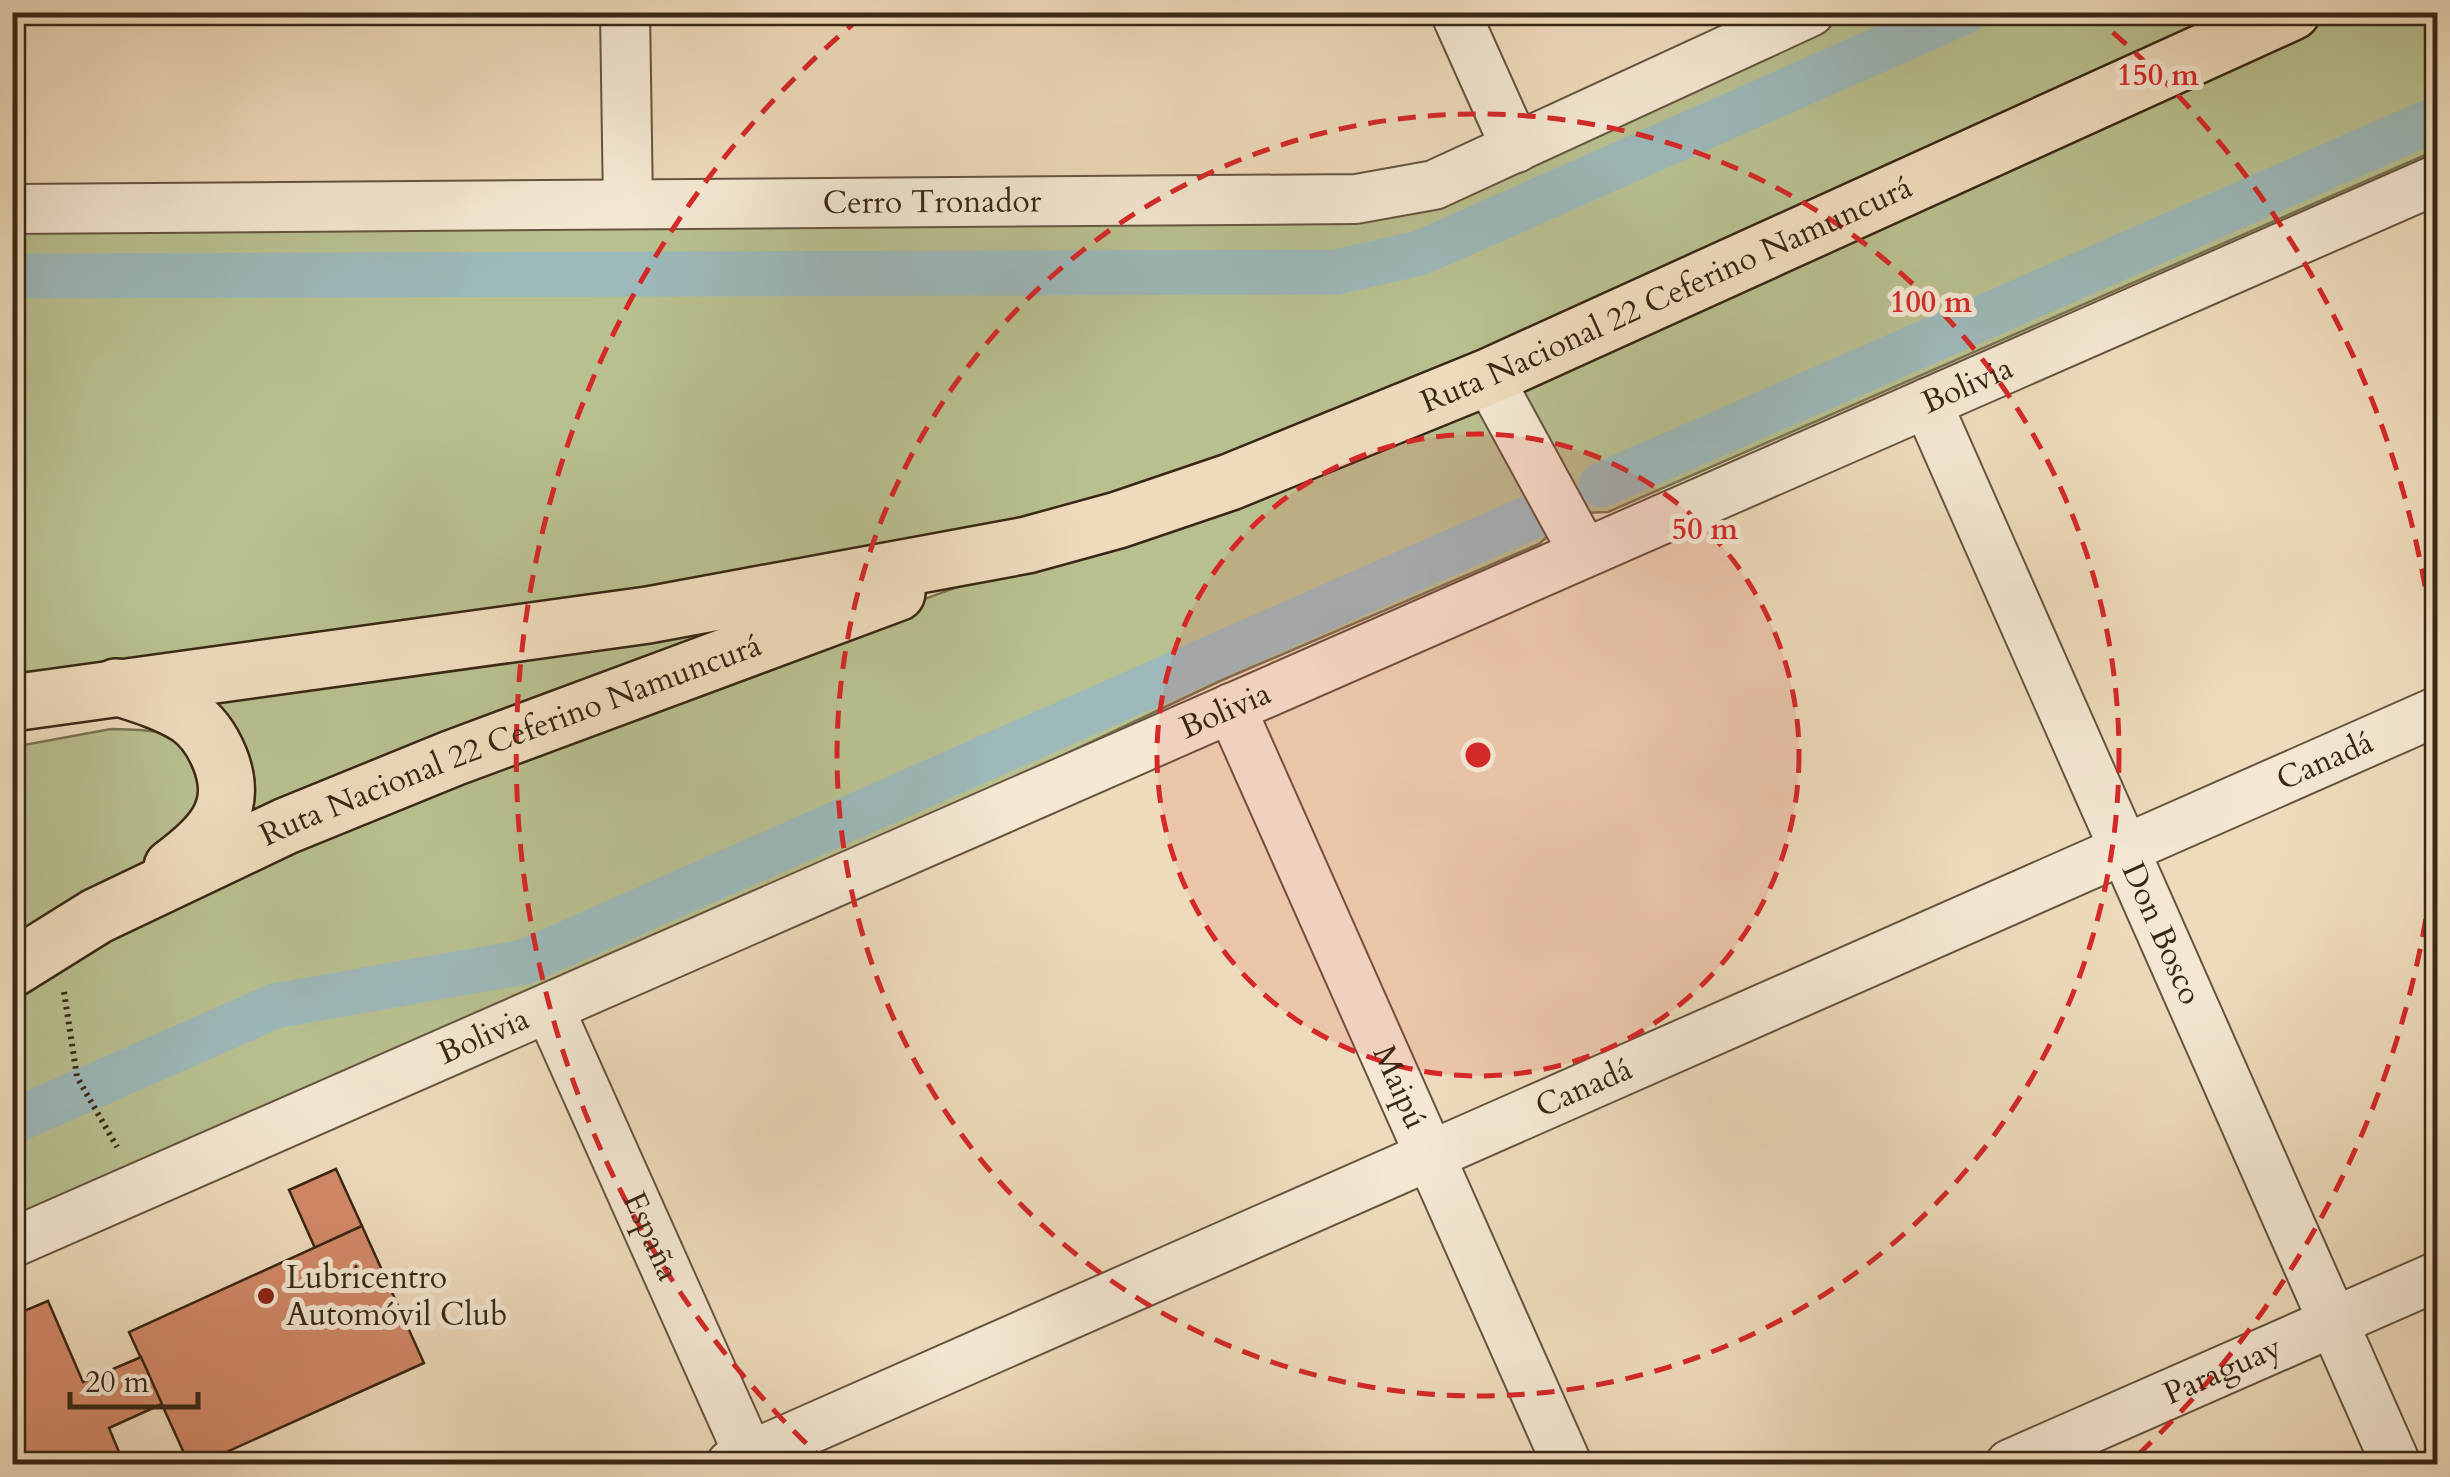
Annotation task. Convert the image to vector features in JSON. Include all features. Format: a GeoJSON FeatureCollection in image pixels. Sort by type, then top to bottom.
{"type":"FeatureCollection","features":[{"type":"Feature","properties":{"kind":"highway","name":"Ruta Nacional 22 Ceferino Namuncurá"},"geometry":{"type":"LineString","coordinates":[[12,702],[648,615],[1026,545],[1118,520],[1230,482],[1488,377],[2292,12]]}},
{"type":"Feature","properties":{"kind":"highway","name":"Ruta Nacional 22 Ceferino Namuncurá"},"geometry":{"type":"LineString","coordinates":[[29,959],[97,916],[286,826],[453,758],[1026,545]]}},
{"type":"Feature","properties":{"kind":"highway"},"geometry":{"type":"LineString","coordinates":[[97,916],[176,865],[208,837],[222,817],[227,796],[227,777],[216,751],[208,735],[191,718],[158,700],[113,686]]}},
{"type":"Feature","properties":{"kind":"street"},"geometry":{"type":"LineString","coordinates":[[626,12],[628,204]]}},
{"type":"Feature","properties":{"kind":"street"},"geometry":{"type":"LineString","coordinates":[[1455,12],[1516,148]]}},
{"type":"Feature","properties":{"kind":"street","name":"Cerro Tronador"},"geometry":{"type":"LineString","coordinates":[[12,209],[1356,199],[1434,185],[1810,12]]}},
{"type":"Feature","properties":{"kind":"street","name":"Bolivia"},"geometry":{"type":"LineString","coordinates":[[12,1243],[2438,179]]}},
{"type":"Feature","properties":{"kind":"street"},"geometry":{"type":"LineString","coordinates":[[1488,377],[1584,554]]}},
{"type":"Feature","properties":{"kind":"street","name":"Don Bosco"},"geometry":{"type":"LineString","coordinates":[[1927,403],[2396,1464]]}},
{"type":"Feature","properties":{"kind":"street","name":"Maipú"},"geometry":{"type":"LineString","coordinates":[[1231,708],[1567,1464]]}},
{"type":"Feature","properties":{"kind":"street","name":"Canadá"},"geometry":{"type":"LineString","coordinates":[[744,1462],[2438,711]]}},
{"type":"Feature","properties":{"kind":"street","name":"España"},"geometry":{"type":"LineString","coordinates":[[549,1008],[744,1462]]}},
{"type":"Feature","properties":{"kind":"street","name":"Paraguay"},"geometry":{"type":"LineString","coordinates":[[2010,1464],[2438,1276]]}},
{"type":"Feature","properties":{"kind":"path"},"geometry":{"type":"LineString","coordinates":[[29,959],[68,1000],[77,1077],[92,1106]]}},
{"type":"Feature","properties":{"kind":"green space"},"geometry":{"type":"Polygon","coordinates":[[[1841,13],[2254,13],[1477,361],[1110,505],[646,603],[13,686],[12,224],[1490,176],[1841,13]]]}},
{"type":"Feature","properties":{"kind":"green space"},"geometry":{"type":"Polygon","coordinates":[[[2322,13],[2437,13],[2437,150],[1608,512],[1582,513],[1520,391],[1549,362],[2322,13]]]}},
{"type":"Feature","properties":{"kind":"green space"},"geometry":{"type":"Polygon","coordinates":[[[1458,405],[1484,409],[1551,523],[1547,537],[1539,544],[1220,681],[546,1000],[13,1230],[13,982],[487,758],[1458,405]]]}},
{"type":"Feature","properties":{"kind":"green space"},"geometry":{"type":"Polygon","coordinates":[[[840,602],[225,822],[154,687],[840,602]]]}},
{"type":"Feature","properties":{"kind":"green space"},"geometry":{"type":"Polygon","coordinates":[[[111,729],[158,732],[178,739],[200,754],[199,833],[13,956],[13,747],[111,729]]]}},
{"type":"Feature","properties":{"kind":"building"},"geometry":{"type":"Polygon","coordinates":[[[336,1169],[362,1226],[315,1248],[289,1190],[336,1169]]]}},
{"type":"Feature","properties":{"kind":"building"},"geometry":{"type":"Polygon","coordinates":[[[362,1226],[424,1363],[200,1464],[189,1464],[129,1332],[362,1226]]]}},
{"type":"Feature","properties":{"kind":"building"},"geometry":{"type":"Polygon","coordinates":[[[48,1301],[83,1382],[141,1357],[162,1404],[109,1428],[124,1464],[29,1464],[12,1426],[12,1316],[48,1301]]]}},
{"type":"Feature","properties":{"kind":"waterway"},"geometry":{"type":"LineString","coordinates":[[12,276],[1336,272],[1420,253],[1964,12]]}},
{"type":"Feature","properties":{"kind":"waterway"},"geometry":{"type":"LineString","coordinates":[[1601,485],[2438,118]]}},
{"type":"Feature","properties":{"kind":"waterway"},"geometry":{"type":"LineString","coordinates":[[12,1122],[275,1006],[524,962],[1531,517]]}},
{"type":"Feature","properties":{"kind":"place","name":"Lubricentro Automóvil Club"},"geometry":{"type":"Point","coordinates":[266,1296]}}]}
